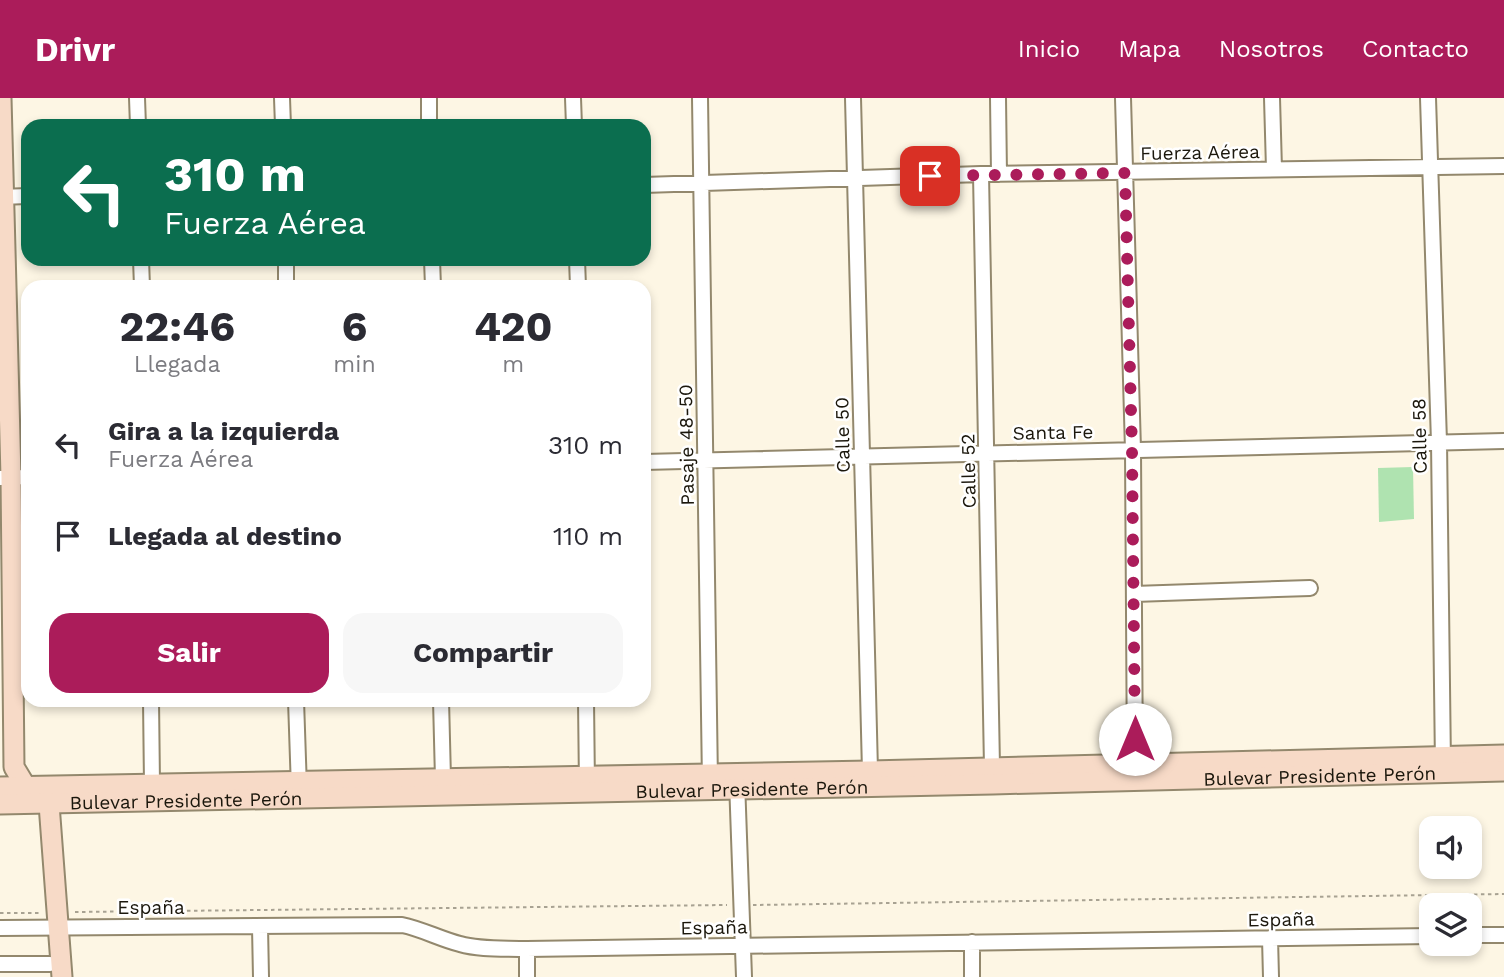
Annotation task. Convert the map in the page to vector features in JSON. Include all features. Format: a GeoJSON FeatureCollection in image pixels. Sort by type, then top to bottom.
{"type":"FeatureCollection","features":[{"type":"Feature","properties":{"kind":"main road"},"geometry":{"type":"LineString","coordinates":[[1,98],[1,197],[13,477],[14,766],[26,787],[49,804],[58,926],[54,973]]}},
{"type":"Feature","properties":{"kind":"main road","name":"Bulevar Presidente Perón"},"geometry":{"type":"LineString","coordinates":[[0,788],[152,784],[299,789],[710,782],[1443,764],[1504,755]]}},
{"type":"Feature","properties":{"kind":"main road","name":"Bulevar Presidente Perón"},"geometry":{"type":"LineString","coordinates":[[1443,764],[1504,771]]}},
{"type":"Feature","properties":{"kind":"main road","name":"Bulevar Presidente Perón"},"geometry":{"type":"LineString","coordinates":[[737,781],[870,771],[992,767],[1135,771]]}},
{"type":"Feature","properties":{"kind":"main road","name":"Bulevar Presidente Perón"},"geometry":{"type":"LineString","coordinates":[[0,804],[49,804],[443,779],[587,784]]}},
{"type":"Feature","properties":{"kind":"street"},"geometry":{"type":"LineString","coordinates":[[137,98],[138,119]]}},
{"type":"Feature","properties":{"kind":"street"},"geometry":{"type":"LineString","coordinates":[[282,98],[283,119]]}},
{"type":"Feature","properties":{"kind":"street"},"geometry":{"type":"LineString","coordinates":[[429,98],[429,119]]}},
{"type":"Feature","properties":{"kind":"street"},"geometry":{"type":"LineString","coordinates":[[573,98],[574,119]]}},
{"type":"Feature","properties":{"kind":"street","name":"Pasaje 48-50"},"geometry":{"type":"LineString","coordinates":[[700,98],[710,782]]}},
{"type":"Feature","properties":{"kind":"street","name":"Calle 50"},"geometry":{"type":"LineString","coordinates":[[853,98],[870,771]]}},
{"type":"Feature","properties":{"kind":"street"},"geometry":{"type":"LineString","coordinates":[[998,98],[999,174]]}},
{"type":"Feature","properties":{"kind":"street"},"geometry":{"type":"LineString","coordinates":[[1123,98],[1132,450],[1135,771]]}},
{"type":"Feature","properties":{"kind":"street"},"geometry":{"type":"LineString","coordinates":[[1272,98],[1274,169]]}},
{"type":"Feature","properties":{"kind":"street","name":"Calle 58"},"geometry":{"type":"LineString","coordinates":[[1428,98],[1438,442],[1443,764]]}},
{"type":"Feature","properties":{"kind":"street","name":"Fuerza Aérea"},"geometry":{"type":"LineString","coordinates":[[651,185],[981,174],[1504,166]]}},
{"type":"Feature","properties":{"kind":"street","name":"Calle 52"},"geometry":{"type":"LineString","coordinates":[[981,174],[992,767]]}},
{"type":"Feature","properties":{"kind":"street"},"geometry":{"type":"LineString","coordinates":[[1,197],[21,196]]}},
{"type":"Feature","properties":{"kind":"street","name":"Santa Fe"},"geometry":{"type":"LineString","coordinates":[[651,462],[1504,441]]}},
{"type":"Feature","properties":{"kind":"street"},"geometry":{"type":"LineString","coordinates":[[1134,594],[1310,588]]}},
{"type":"Feature","properties":{"kind":"street"},"geometry":{"type":"LineString","coordinates":[[151,707],[152,784]]}},
{"type":"Feature","properties":{"kind":"street"},"geometry":{"type":"LineString","coordinates":[[296,707],[299,789]]}},
{"type":"Feature","properties":{"kind":"street"},"geometry":{"type":"LineString","coordinates":[[441,707],[443,779]]}},
{"type":"Feature","properties":{"kind":"street"},"geometry":{"type":"LineString","coordinates":[[586,707],[587,784]]}},
{"type":"Feature","properties":{"kind":"street"},"geometry":{"type":"LineString","coordinates":[[737,781],[744,977]]}},
{"type":"Feature","properties":{"kind":"street","name":"España"},"geometry":{"type":"LineString","coordinates":[[0,928],[402,925],[422,929],[460,944],[527,949],[1419,936]]}},
{"type":"Feature","properties":{"kind":"street"},"geometry":{"type":"LineString","coordinates":[[260,927],[261,977]]}},
{"type":"Feature","properties":{"kind":"street"},"geometry":{"type":"LineString","coordinates":[[1482,936],[1504,935]]}},
{"type":"Feature","properties":{"kind":"street"},"geometry":{"type":"LineString","coordinates":[[1270,938],[1271,977]]}},
{"type":"Feature","properties":{"kind":"street"},"geometry":{"type":"LineString","coordinates":[[972,942],[972,977]]}},
{"type":"Feature","properties":{"kind":"street"},"geometry":{"type":"LineString","coordinates":[[527,949],[527,977]]}},
{"type":"Feature","properties":{"kind":"street"},"geometry":{"type":"LineString","coordinates":[[0,964],[54,973]]}},
{"type":"Feature","properties":{"kind":"green space"},"geometry":{"type":"Polygon","coordinates":[[[1413,467],[1414,519],[1379,522],[1378,468],[1413,467]]]}},
{"type":"Feature","properties":{"kind":"route"},"geometry":{"type":"LineString","coordinates":[[930,176],[1125,173],[1132,450],[1135,739]]}}]}
